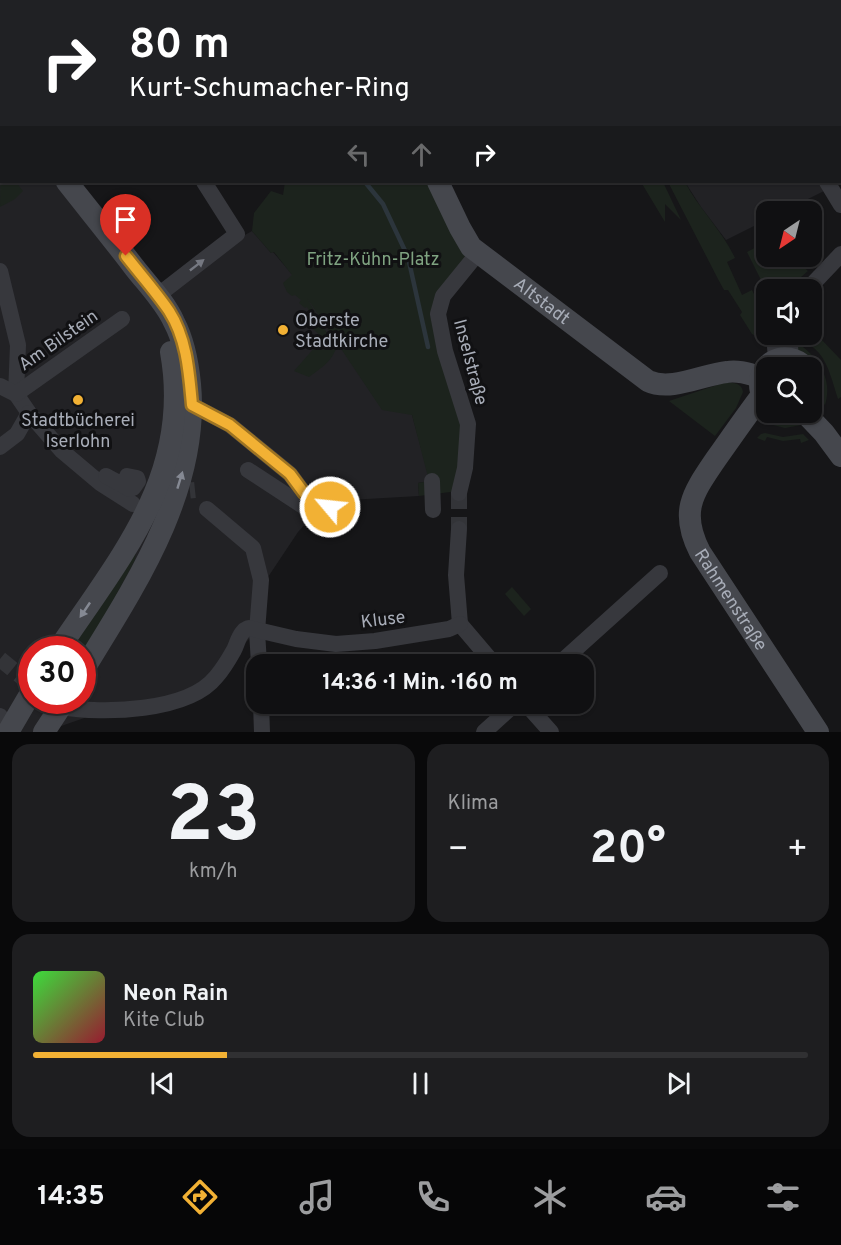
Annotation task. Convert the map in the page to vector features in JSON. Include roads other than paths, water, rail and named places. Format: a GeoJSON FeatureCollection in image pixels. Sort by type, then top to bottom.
{"type":"FeatureCollection","features":[{"type":"Feature","properties":{"kind":"street"},"geometry":{"type":"LineString","coordinates":[[68,183],[169,311],[183,344],[188,364],[192,405],[182,472],[165,521],[141,574],[96,649]]}},
{"type":"Feature","properties":{"kind":"street"},"geometry":{"type":"LineString","coordinates":[[157,296],[237,234],[205,183]]}},
{"type":"Feature","properties":{"kind":"street","name":"Altstadt"},"geometry":{"type":"LineString","coordinates":[[438,183],[466,240],[478,253],[648,381],[661,384],[678,382],[689,375],[727,360],[747,360],[756,366]]}},
{"type":"Feature","properties":{"kind":"street"},"geometry":{"type":"LineString","coordinates":[[828,183],[841,205]]}},
{"type":"Feature","properties":{"kind":"street","name":"Inselstraße"},"geometry":{"type":"LineString","coordinates":[[459,493],[465,468],[468,424],[445,351],[438,314],[443,296],[478,253]]}},
{"type":"Feature","properties":{"kind":"street"},"geometry":{"type":"LineString","coordinates":[[817,279],[841,254]]}},
{"type":"Feature","properties":{"kind":"street"},"geometry":{"type":"LineString","coordinates":[[0,271],[18,345],[16,394]]}},
{"type":"Feature","properties":{"kind":"street"},"geometry":{"type":"LineString","coordinates":[[67,636],[136,534],[157,492],[165,466],[175,403],[173,365],[157,296]]}},
{"type":"Feature","properties":{"kind":"street","name":"Am Bilstein"},"geometry":{"type":"LineString","coordinates":[[16,394],[122,319]]}},
{"type":"Feature","properties":{"kind":"street"},"geometry":{"type":"LineString","coordinates":[[0,386],[16,394],[29,413],[62,451],[100,483],[133,504]]}},
{"type":"Feature","properties":{"kind":"street","name":"Rahmenstraße"},"geometry":{"type":"LineString","coordinates":[[756,404],[727,441],[698,485],[690,502],[689,523],[694,541],[818,732]]}},
{"type":"Feature","properties":{"kind":"street"},"geometry":{"type":"LineString","coordinates":[[192,405],[230,425],[290,474],[304,493],[313,500],[330,507]]}},
{"type":"Feature","properties":{"kind":"street"},"geometry":{"type":"LineString","coordinates":[[822,411],[841,433]]}},
{"type":"Feature","properties":{"kind":"street"},"geometry":{"type":"LineString","coordinates":[[0,447],[17,434],[29,413]]}},
{"type":"Feature","properties":{"kind":"street"},"geometry":{"type":"LineString","coordinates":[[814,423],[841,456]]}},
{"type":"Feature","properties":{"kind":"street"},"geometry":{"type":"LineString","coordinates":[[79,465],[107,477]]}},
{"type":"Feature","properties":{"kind":"street"},"geometry":{"type":"LineString","coordinates":[[248,470],[306,508],[313,500]]}},
{"type":"Feature","properties":{"kind":"street"},"geometry":{"type":"LineString","coordinates":[[432,480],[433,510]]}},
{"type":"Feature","properties":{"kind":"street"},"geometry":{"type":"LineString","coordinates":[[207,509],[253,548],[261,580],[257,631],[258,654]]}},
{"type":"Feature","properties":{"kind":"street"},"geometry":{"type":"LineString","coordinates":[[459,529],[456,575],[460,624],[486,654]]}},
{"type":"Feature","properties":{"kind":"street"},"geometry":{"type":"LineString","coordinates":[[136,534],[155,546]]}},
{"type":"Feature","properties":{"kind":"street"},"geometry":{"type":"LineString","coordinates":[[570,654],[660,573]]}},
{"type":"Feature","properties":{"kind":"street","name":"Kluse"},"geometry":{"type":"LineString","coordinates":[[257,631],[336,644],[375,641],[449,629],[460,624]]}},
{"type":"Feature","properties":{"kind":"street"},"geometry":{"type":"LineString","coordinates":[[96,709],[135,708],[171,704],[182,700],[202,690],[214,679],[225,665],[244,630],[249,628],[257,631]]}},
{"type":"Feature","properties":{"kind":"street"},"geometry":{"type":"LineString","coordinates":[[20,730],[25,714]]}},
{"type":"Feature","properties":{"kind":"street"},"geometry":{"type":"LineString","coordinates":[[20,730],[46,714]]}},
{"type":"Feature","properties":{"kind":"street"},"geometry":{"type":"LineString","coordinates":[[263,714],[265,730]]}},
{"type":"Feature","properties":{"kind":"street"},"geometry":{"type":"LineString","coordinates":[[484,732],[504,714]]}},
{"type":"Feature","properties":{"kind":"street"},"geometry":{"type":"LineString","coordinates":[[535,714],[551,732]]}},
{"type":"Feature","properties":{"kind":"waterway"},"geometry":{"type":"LineString","coordinates":[[366,183],[383,204],[408,257],[428,347]]}},
{"type":"Feature","properties":{"kind":"tunnel"},"geometry":{"type":"LineString","coordinates":[[166,493],[195,490]]}},
{"type":"Feature","properties":{"kind":"tunnel"},"geometry":{"type":"LineString","coordinates":[[459,493],[459,529]]}},
{"type":"Feature","properties":{"kind":"tunnel"},"geometry":{"type":"LineString","coordinates":[[0,659],[18,674]]}},
{"type":"Feature","properties":{"kind":"place","name":"Oberste Stadtkirche"},"geometry":{"type":"Point","coordinates":[283,330]}},
{"type":"Feature","properties":{"kind":"place","name":"Stadtbücherei Iserlohn"},"geometry":{"type":"Point","coordinates":[78,400]}},
{"type":"Feature","properties":{"kind":"park label","name":"Fritz-Kühn-Platz"},"geometry":{"type":"Point","coordinates":[373,259]}}]}
